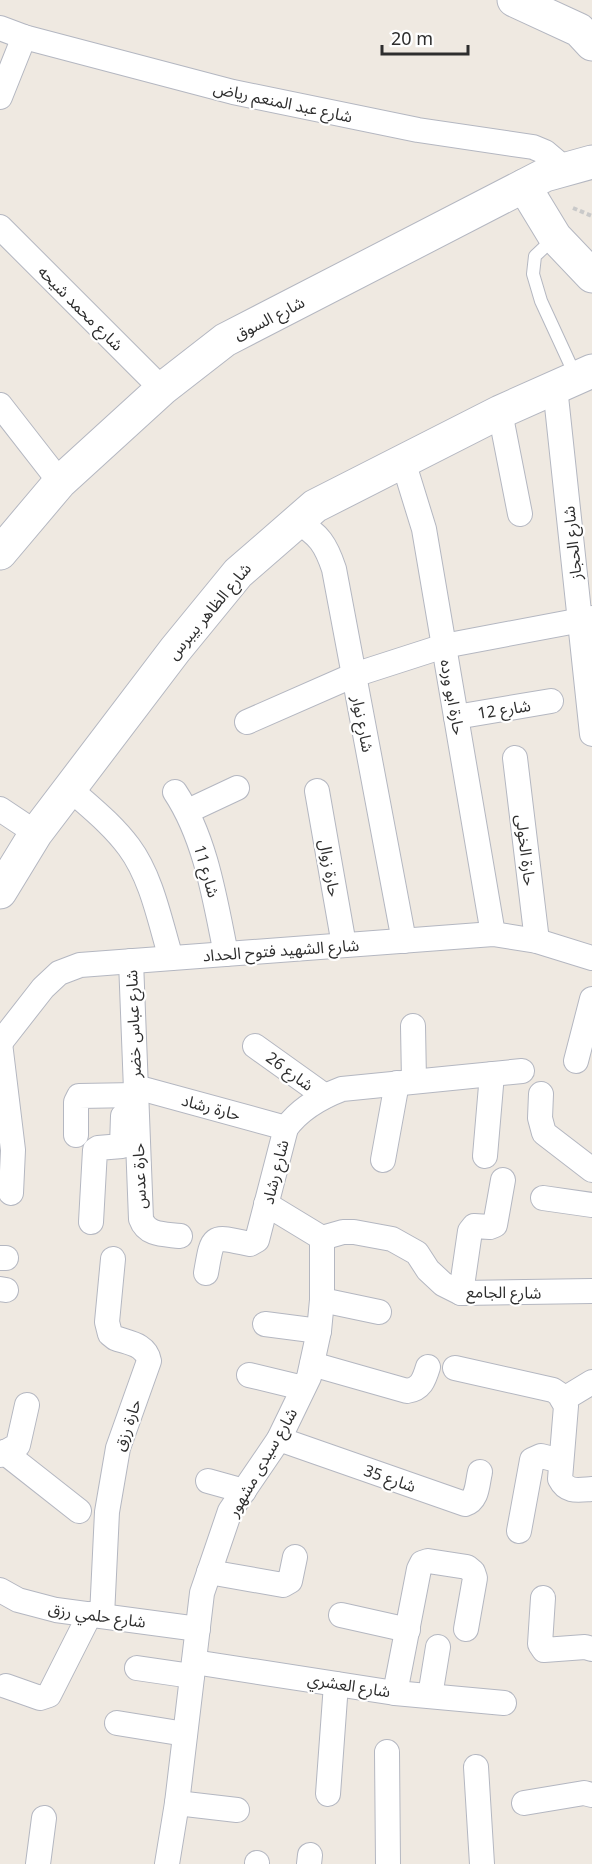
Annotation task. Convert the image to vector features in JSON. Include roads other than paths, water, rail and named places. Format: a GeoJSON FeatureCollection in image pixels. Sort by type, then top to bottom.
{"type":"FeatureCollection","features":[{"type":"Feature","properties":{"kind":"main road"},"geometry":{"type":"LineString","coordinates":[[513,0],[589,29]]}},
{"type":"Feature","properties":{"kind":"main road","name":"شارع السوق"},"geometry":{"type":"LineString","coordinates":[[0,553],[60,482],[162,389],[225,340],[545,175],[578,165]]}},
{"type":"Feature","properties":{"kind":"main road"},"geometry":{"type":"LineString","coordinates":[[524,186],[555,237],[592,276]]}},
{"type":"Feature","properties":{"kind":"main road","name":"شارع الظاهر بيبرس"},"geometry":{"type":"LineString","coordinates":[[0,892],[36,833],[175,650],[238,573],[315,506],[500,412],[575,379]]}},
{"type":"Feature","properties":{"kind":"street","name":"شارع عبد المنعم رياض"},"geometry":{"type":"LineString","coordinates":[[0,28],[24,38],[233,92],[418,130],[533,147],[578,165]]}},
{"type":"Feature","properties":{"kind":"street"},"geometry":{"type":"LineString","coordinates":[[0,97],[24,38]]}},
{"type":"Feature","properties":{"kind":"street","name":"شارع محمد شيحه"},"geometry":{"type":"LineString","coordinates":[[0,228],[162,389]]}},
{"type":"Feature","properties":{"kind":"street","name":"شارع الحجاز"},"geometry":{"type":"LineString","coordinates":[[575,379],[592,734]]}},
{"type":"Feature","properties":{"kind":"street"},"geometry":{"type":"LineString","coordinates":[[0,405],[60,482]]}},
{"type":"Feature","properties":{"kind":"street"},"geometry":{"type":"LineString","coordinates":[[500,412],[520,514]]}},
{"type":"Feature","properties":{"kind":"street","name":"حارة ابو ورده"},"geometry":{"type":"LineString","coordinates":[[403,461],[424,529],[493,934]]}},
{"type":"Feature","properties":{"kind":"street","name":"شارع نوار"},"geometry":{"type":"LineString","coordinates":[[297,522],[310,529],[321,541],[334,569],[404,941]]}},
{"type":"Feature","properties":{"kind":"street"},"geometry":{"type":"LineString","coordinates":[[247,722],[354,675],[444,646],[586,619]]}},
{"type":"Feature","properties":{"kind":"street","name":"شارع 12"},"geometry":{"type":"LineString","coordinates":[[456,717],[551,701]]}},
{"type":"Feature","properties":{"kind":"street","name":"حارة الخولى"},"geometry":{"type":"LineString","coordinates":[[514,758],[537,941]]}},
{"type":"Feature","properties":{"kind":"street","name":"شارع 11"},"geometry":{"type":"LineString","coordinates":[[226,954],[204,857],[181,801],[237,788]]}},
{"type":"Feature","properties":{"kind":"street"},"geometry":{"type":"LineString","coordinates":[[70,789],[111,825],[130,848],[146,879],[171,958]]}},
{"type":"Feature","properties":{"kind":"street","name":"حارة زوال"},"geometry":{"type":"LineString","coordinates":[[317,791],[344,945]]}},
{"type":"Feature","properties":{"kind":"street"},"geometry":{"type":"LineString","coordinates":[[0,809],[36,833]]}},
{"type":"Feature","properties":{"kind":"street","name":"شارع الشهيد فتوح الحداد"},"geometry":{"type":"LineString","coordinates":[[0,1043],[43,988],[59,974],[80,965],[493,934],[537,941],[592,958]]}},
{"type":"Feature","properties":{"kind":"street","name":"شارع عباس خضر"},"geometry":{"type":"LineString","coordinates":[[131,961],[136,1098]]}},
{"type":"Feature","properties":{"kind":"street"},"geometry":{"type":"LineString","coordinates":[[576,1061],[592,999]]}},
{"type":"Feature","properties":{"kind":"street"},"geometry":{"type":"LineString","coordinates":[[383,1160],[405,1082],[413,1026]]}},
{"type":"Feature","properties":{"kind":"street"},"geometry":{"type":"LineString","coordinates":[[0,1043],[13,1150],[10,1193]]}},
{"type":"Feature","properties":{"kind":"street","name":"شارع 26"},"geometry":{"type":"LineString","coordinates":[[255,1046],[325,1096]]}},
{"type":"Feature","properties":{"kind":"street","name":"شارع رشاد"},"geometry":{"type":"LineString","coordinates":[[206,1273],[211,1243],[216,1239],[222,1238],[250,1244],[257,1240],[286,1128],[292,1119],[325,1096],[342,1089],[522,1071]]}},
{"type":"Feature","properties":{"kind":"street"},"geometry":{"type":"LineString","coordinates":[[485,1156],[492,1074]]}},
{"type":"Feature","properties":{"kind":"street"},"geometry":{"type":"LineString","coordinates":[[541,1094],[540,1118],[544,1132],[592,1170]]}},
{"type":"Feature","properties":{"kind":"street","name":"حارة رشاد"},"geometry":{"type":"LineString","coordinates":[[76,1135],[76,1100],[80,1096],[136,1098],[286,1128]]}},
{"type":"Feature","properties":{"kind":"street"},"geometry":{"type":"LineString","coordinates":[[91,1222],[95,1150],[122,1146],[123,1117],[136,1098]]}},
{"type":"Feature","properties":{"kind":"street","name":"حارة عدس"},"geometry":{"type":"LineString","coordinates":[[136,1098],[141,1219],[143,1225],[153,1232],[180,1236]]}},
{"type":"Feature","properties":{"kind":"street"},"geometry":{"type":"LineString","coordinates":[[461,1293],[470,1230],[474,1226],[495,1225],[503,1180]]}},
{"type":"Feature","properties":{"kind":"street"},"geometry":{"type":"LineString","coordinates":[[543,1198],[592,1205]]}},
{"type":"Feature","properties":{"kind":"street"},"geometry":{"type":"LineString","coordinates":[[267,1204],[322,1238]]}},
{"type":"Feature","properties":{"kind":"street","name":"شارع الجامع"},"geometry":{"type":"LineString","coordinates":[[322,1238],[354,1232],[392,1239],[417,1253],[428,1270],[443,1284],[461,1293],[592,1291]]}},
{"type":"Feature","properties":{"kind":"street","name":"شارع سيدى مشهور"},"geometry":{"type":"LineString","coordinates":[[167,1864],[177,1803],[202,1593],[230,1511],[279,1439],[309,1377],[319,1331],[322,1300],[322,1238]]}},
{"type":"Feature","properties":{"kind":"street","name":"حارة رزق"},"geometry":{"type":"LineString","coordinates":[[6,1686],[40,1698],[49,1695],[96,1615],[106,1512],[117,1448],[149,1361],[148,1355],[141,1347],[114,1338],[108,1328],[113,1259]]}},
{"type":"Feature","properties":{"kind":"street"},"geometry":{"type":"LineString","coordinates":[[322,1300],[380,1312]]}},
{"type":"Feature","properties":{"kind":"street"},"geometry":{"type":"LineString","coordinates":[[265,1324],[319,1331]]}},
{"type":"Feature","properties":{"kind":"street"},"geometry":{"type":"LineString","coordinates":[[312,1364],[407,1391],[418,1388],[422,1384],[428,1367]]}},
{"type":"Feature","properties":{"kind":"street"},"geometry":{"type":"LineString","coordinates":[[455,1368],[553,1390],[564,1399],[566,1413],[560,1479],[565,1487],[574,1490],[592,1489]]}},
{"type":"Feature","properties":{"kind":"street"},"geometry":{"type":"LineString","coordinates":[[249,1375],[303,1388]]}},
{"type":"Feature","properties":{"kind":"street"},"geometry":{"type":"LineString","coordinates":[[564,1399],[592,1382]]}},
{"type":"Feature","properties":{"kind":"street"},"geometry":{"type":"LineString","coordinates":[[2,1454],[18,1445],[27,1405]]}},
{"type":"Feature","properties":{"kind":"street","name":"شارع 35"},"geometry":{"type":"LineString","coordinates":[[279,1439],[465,1504],[472,1502],[475,1496],[480,1472]]}},
{"type":"Feature","properties":{"kind":"street"},"geometry":{"type":"LineString","coordinates":[[2,1454],[79,1511]]}},
{"type":"Feature","properties":{"kind":"street"},"geometry":{"type":"LineString","coordinates":[[519,1531],[532,1460],[541,1456],[561,1461]]}},
{"type":"Feature","properties":{"kind":"street"},"geometry":{"type":"LineString","coordinates":[[208,1481],[244,1491]]}},
{"type":"Feature","properties":{"kind":"street"},"geometry":{"type":"LineString","coordinates":[[209,1572],[283,1585],[291,1578],[295,1557]]}},
{"type":"Feature","properties":{"kind":"street"},"geometry":{"type":"LineString","coordinates":[[395,1692],[419,1569],[423,1563],[428,1561],[467,1567],[473,1572],[475,1578],[466,1629]]}},
{"type":"Feature","properties":{"kind":"street","name":"شارع حلمي رزق"},"geometry":{"type":"LineString","coordinates":[[0,1590],[18,1600],[56,1610],[198,1629]]}},
{"type":"Feature","properties":{"kind":"street"},"geometry":{"type":"LineString","coordinates":[[543,1598],[540,1644],[544,1650],[585,1647],[592,1649]]}},
{"type":"Feature","properties":{"kind":"street"},"geometry":{"type":"LineString","coordinates":[[342,1616],[408,1630]]}},
{"type":"Feature","properties":{"kind":"street"},"geometry":{"type":"LineString","coordinates":[[430,1696],[438,1647]]}},
{"type":"Feature","properties":{"kind":"street","name":"شارع العشري"},"geometry":{"type":"LineString","coordinates":[[138,1668],[193,1669],[504,1703]]}},
{"type":"Feature","properties":{"kind":"street"},"geometry":{"type":"LineString","coordinates":[[328,1794],[336,1684]]}},
{"type":"Feature","properties":{"kind":"street"},"geometry":{"type":"LineString","coordinates":[[117,1723],[185,1734]]}},
{"type":"Feature","properties":{"kind":"street"},"geometry":{"type":"LineString","coordinates":[[387,1752],[388,1864]]}},
{"type":"Feature","properties":{"kind":"street"},"geometry":{"type":"LineString","coordinates":[[476,1767],[482,1864]]}},
{"type":"Feature","properties":{"kind":"street"},"geometry":{"type":"LineString","coordinates":[[524,1803],[584,1793],[592,1795]]}},
{"type":"Feature","properties":{"kind":"street"},"geometry":{"type":"LineString","coordinates":[[177,1803],[237,1810]]}},
{"type":"Feature","properties":{"kind":"street"},"geometry":{"type":"LineString","coordinates":[[38,1864],[44,1818]]}},
{"type":"Feature","properties":{"kind":"lane"},"geometry":{"type":"LineString","coordinates":[[555,237],[535,256],[533,274],[541,301],[575,379]]}}]}
